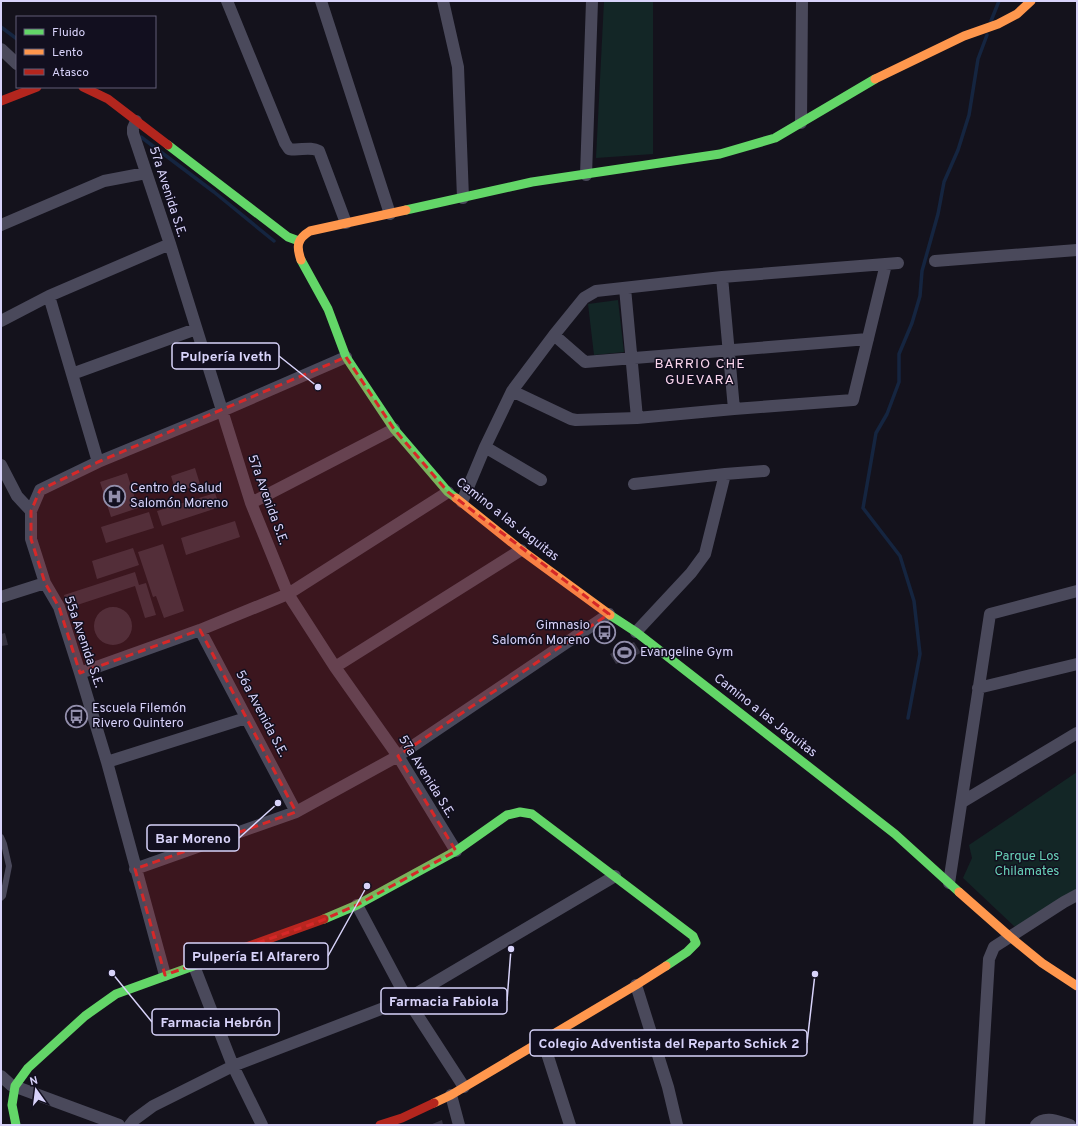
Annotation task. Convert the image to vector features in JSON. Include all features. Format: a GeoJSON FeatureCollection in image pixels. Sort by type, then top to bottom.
{"type":"FeatureCollection","features":[{"type":"Feature","properties":{"kind":"street"},"geometry":{"type":"LineString","coordinates":[[226,1],[285,143],[289,149],[297,150],[314,148],[319,151],[346,223]]}},
{"type":"Feature","properties":{"kind":"street"},"geometry":{"type":"LineString","coordinates":[[322,1],[390,214]]}},
{"type":"Feature","properties":{"kind":"street"},"geometry":{"type":"LineString","coordinates":[[443,1],[458,67],[463,198]]}},
{"type":"Feature","properties":{"kind":"street"},"geometry":{"type":"LineString","coordinates":[[586,175],[592,1]]}},
{"type":"Feature","properties":{"kind":"street"},"geometry":{"type":"LineString","coordinates":[[801,123],[802,1]]}},
{"type":"Feature","properties":{"kind":"street"},"geometry":{"type":"LineString","coordinates":[[85,88],[108,99],[288,237],[299,241],[310,231],[532,182],[720,154],[775,138],[869,82],[964,36],[998,24],[1017,14],[1031,1]]}},
{"type":"Feature","properties":{"kind":"street"},"geometry":{"type":"LineString","coordinates":[[1,49],[16,63]]}},
{"type":"Feature","properties":{"kind":"street"},"geometry":{"type":"LineString","coordinates":[[1,101],[34,88]]}},
{"type":"Feature","properties":{"kind":"street","name":"57a Avenida S.E."},"geometry":{"type":"LineString","coordinates":[[136,121],[133,128],[133,133],[170,244],[251,503],[288,594],[335,667],[398,756],[456,851]]}},
{"type":"Feature","properties":{"kind":"street"},"geometry":{"type":"LineString","coordinates":[[1,224],[104,181],[146,173]]}},
{"type":"Feature","properties":{"kind":"street","name":"Camino a las Jaguitas"},"geometry":{"type":"LineString","coordinates":[[299,241],[298,250],[301,260],[328,309],[346,357],[394,429],[448,492],[521,550],[636,632],[895,834],[1009,936],[1042,963],[1077,986]]}},
{"type":"Feature","properties":{"kind":"street"},"geometry":{"type":"LineString","coordinates":[[1,321],[49,296],[170,244]]}},
{"type":"Feature","properties":{"kind":"street"},"geometry":{"type":"LineString","coordinates":[[935,261],[1077,250]]}},
{"type":"Feature","properties":{"kind":"street"},"geometry":{"type":"LineString","coordinates":[[462,502],[485,447],[512,391],[584,298],[596,291],[722,277],[892,264],[868,339],[853,400],[637,418],[576,420],[512,391]]}},
{"type":"Feature","properties":{"kind":"street"},"geometry":{"type":"LineString","coordinates":[[722,277],[734,409]]}},
{"type":"Feature","properties":{"kind":"street"},"geometry":{"type":"LineString","coordinates":[[625,288],[637,418]]}},
{"type":"Feature","properties":{"kind":"street"},"geometry":{"type":"LineString","coordinates":[[49,296],[98,462]]}},
{"type":"Feature","properties":{"kind":"street"},"geometry":{"type":"LineString","coordinates":[[72,374],[196,329]]}},
{"type":"Feature","properties":{"kind":"street"},"geometry":{"type":"LineString","coordinates":[[554,335],[585,362],[868,339]]}},
{"type":"Feature","properties":{"kind":"street"},"geometry":{"type":"LineString","coordinates":[[1,465],[17,496],[30,511],[40,490],[98,462],[222,411],[346,357]]}},
{"type":"Feature","properties":{"kind":"street"},"geometry":{"type":"LineString","coordinates":[[251,503],[394,429]]}},
{"type":"Feature","properties":{"kind":"street"},"geometry":{"type":"LineString","coordinates":[[485,447],[541,480]]}},
{"type":"Feature","properties":{"kind":"street"},"geometry":{"type":"LineString","coordinates":[[634,484],[764,471]]}},
{"type":"Feature","properties":{"kind":"street"},"geometry":{"type":"LineString","coordinates":[[636,632],[691,573],[705,554],[725,474]]}},
{"type":"Feature","properties":{"kind":"street"},"geometry":{"type":"LineString","coordinates":[[80,673],[200,630],[288,594],[448,492]]}},
{"type":"Feature","properties":{"kind":"street","name":"55a Avenida S.E."},"geometry":{"type":"LineString","coordinates":[[30,511],[31,539],[45,583],[59,607],[80,673],[107,762],[165,975]]}},
{"type":"Feature","properties":{"kind":"street"},"geometry":{"type":"LineString","coordinates":[[335,667],[521,550]]}},
{"type":"Feature","properties":{"kind":"street"},"geometry":{"type":"LineString","coordinates":[[1,597],[45,583]]}},
{"type":"Feature","properties":{"kind":"street"},"geometry":{"type":"LineString","coordinates":[[949,883],[990,614],[1077,591]]}},
{"type":"Feature","properties":{"kind":"street"},"geometry":{"type":"LineString","coordinates":[[135,869],[296,812],[398,756],[609,614]]}},
{"type":"Feature","properties":{"kind":"street","name":"56a Avenida S.E."},"geometry":{"type":"LineString","coordinates":[[200,630],[296,812]]}},
{"type":"Feature","properties":{"kind":"street"},"geometry":{"type":"LineString","coordinates":[[978,688],[1077,664]]}},
{"type":"Feature","properties":{"kind":"street"},"geometry":{"type":"LineString","coordinates":[[107,762],[246,718]]}},
{"type":"Feature","properties":{"kind":"street"},"geometry":{"type":"LineString","coordinates":[[962,802],[1077,733]]}},
{"type":"Feature","properties":{"kind":"street"},"geometry":{"type":"LineString","coordinates":[[16,1125],[12,1105],[15,1086],[28,1068],[85,1016],[116,994],[165,975],[318,922],[357,905],[456,851],[507,815],[520,812],[532,814],[693,936],[696,943],[687,952],[636,985],[451,1095],[402,1118],[380,1125]]}},
{"type":"Feature","properties":{"kind":"street"},"geometry":{"type":"LineString","coordinates":[[130,1125],[134,1120],[153,1106],[233,1066],[408,999],[615,876]]}},
{"type":"Feature","properties":{"kind":"street"},"geometry":{"type":"LineString","coordinates":[[979,1125],[989,959],[994,947],[1009,936],[1077,895]]}},
{"type":"Feature","properties":{"kind":"street"},"geometry":{"type":"LineString","coordinates":[[357,905],[408,999],[464,1087]]}},
{"type":"Feature","properties":{"kind":"street"},"geometry":{"type":"LineString","coordinates":[[194,966],[233,1066],[262,1125]]}},
{"type":"Feature","properties":{"kind":"street"},"geometry":{"type":"LineString","coordinates":[[636,985],[668,1087],[677,1125]]}},
{"type":"Feature","properties":{"kind":"street"},"geometry":{"type":"LineString","coordinates":[[543,1041],[570,1125]]}},
{"type":"Feature","properties":{"kind":"street"},"geometry":{"type":"LineString","coordinates":[[1,1076],[11,1085],[119,1125]]}},
{"type":"Feature","properties":{"kind":"street"},"geometry":{"type":"LineString","coordinates":[[451,1095],[458,1125]]}},
{"type":"Feature","properties":{"kind":"street"},"geometry":{"type":"LineString","coordinates":[[1036,1125],[1041,1120],[1048,1119],[1070,1125]]}},
{"type":"Feature","properties":{"kind":"lane"},"geometry":{"type":"LineString","coordinates":[[1,838],[4,844],[9,866],[3,896],[1,898]]}},
{"type":"Feature","properties":{"kind":"highlighted area"},"geometry":{"type":"Polygon","coordinates":[[[346,357],[394,429],[448,492],[609,614],[398,756],[456,851],[357,905],[318,922],[165,975],[135,869],[296,812],[200,630],[80,673],[59,607],[45,583],[31,539],[31,511],[40,490],[98,462],[346,357]]]}},
{"type":"Feature","properties":{"kind":"green space"},"geometry":{"type":"Polygon","coordinates":[[[604,1],[653,1],[653,154],[596,158],[604,1]]]}},
{"type":"Feature","properties":{"kind":"green space"},"geometry":{"type":"Polygon","coordinates":[[[618,300],[624,352],[594,355],[588,304],[618,300]]]}},
{"type":"Feature","properties":{"kind":"green space","name":"Parque Los Chilamates"},"geometry":{"type":"Polygon","coordinates":[[[1077,772],[1077,891],[1015,927],[963,878],[972,858],[969,845],[1077,772]]]}},
{"type":"Feature","properties":{"kind":"building"},"geometry":{"type":"Polygon","coordinates":[[[195,468],[200,484],[176,492],[171,476],[195,468]]]}},
{"type":"Feature","properties":{"kind":"building"},"geometry":{"type":"Polygon","coordinates":[[[127,473],[138,508],[111,517],[100,482],[127,473]]]}},
{"type":"Feature","properties":{"kind":"building"},"geometry":{"type":"Polygon","coordinates":[[[215,493],[220,507],[162,526],[157,511],[215,493]]]}},
{"type":"Feature","properties":{"kind":"building"},"geometry":{"type":"Polygon","coordinates":[[[149,512],[154,528],[106,543],[101,527],[149,512]]]}},
{"type":"Feature","properties":{"kind":"building"},"geometry":{"type":"Polygon","coordinates":[[[235,521],[240,537],[186,555],[181,538],[235,521]]]}},
{"type":"Feature","properties":{"kind":"building"},"geometry":{"type":"Polygon","coordinates":[[[163,544],[184,611],[164,618],[156,596],[153,597],[138,552],[163,544]]]}},
{"type":"Feature","properties":{"kind":"building"},"geometry":{"type":"Polygon","coordinates":[[[133,548],[139,565],[97,579],[92,561],[133,548]]]}},
{"type":"Feature","properties":{"kind":"building"},"geometry":{"type":"Polygon","coordinates":[[[135,572],[139,585],[146,583],[156,615],[145,618],[135,586],[68,608],[64,595],[135,572]]]}},
{"type":"Feature","properties":{"kind":"building"},"geometry":{"type":"Polygon","coordinates":[[[109,607],[117,607],[127,612],[131,619],[131,633],[127,640],[117,645],[109,645],[99,640],[97,637],[94,630],[94,622],[99,612],[102,610],[109,607]]]}},
{"type":"Feature","properties":{"kind":"building"},"geometry":{"type":"Polygon","coordinates":[[[5,633],[8,645],[1,646],[1,634],[5,633]]]}},
{"type":"Feature","properties":{"kind":"building","name":"Evangeline Gym"},"geometry":{"type":"Polygon","coordinates":[[[634,642],[641,653],[616,664],[610,654],[634,642]]]}},
{"type":"Feature","properties":{"kind":"building"},"geometry":{"type":"Polygon","coordinates":[[[442,1120],[443,1125],[430,1125],[442,1120]]]}},
{"type":"Feature","properties":{"kind":"waterway"},"geometry":{"type":"LineString","coordinates":[[991,21],[999,1]]}},
{"type":"Feature","properties":{"kind":"waterway"},"geometry":{"type":"LineString","coordinates":[[1,27],[16,38]]}},
{"type":"Feature","properties":{"kind":"waterway"},"geometry":{"type":"LineString","coordinates":[[908,718],[920,654],[914,601],[900,556],[863,508],[876,433],[887,414],[899,382],[899,354],[912,323],[920,296],[922,271],[938,214],[944,182],[958,150],[969,115],[978,59],[987,35]]}},
{"type":"Feature","properties":{"kind":"waterway"},"geometry":{"type":"LineString","coordinates":[[141,137],[214,192],[274,241]]}},
{"type":"Feature","properties":{"kind":"traffic: fast"},"geometry":{"type":"LineString","coordinates":[[406,210],[532,182],[720,154],[775,138],[875,79]]}},
{"type":"Feature","properties":{"kind":"traffic: fast"},"geometry":{"type":"LineString","coordinates":[[168,145],[288,237],[299,241]]}},
{"type":"Feature","properties":{"kind":"traffic: fast"},"geometry":{"type":"LineString","coordinates":[[301,260],[328,309],[346,357],[394,429],[448,492],[456,498]]}},
{"type":"Feature","properties":{"kind":"traffic: fast"},"geometry":{"type":"LineString","coordinates":[[610,615],[636,632],[895,834],[959,892]]}},
{"type":"Feature","properties":{"kind":"traffic: fast"},"geometry":{"type":"LineString","coordinates":[[324,919],[357,905],[456,851],[507,815],[520,812],[532,814],[693,936],[696,943],[687,952],[666,966]]}},
{"type":"Feature","properties":{"kind":"traffic: fast"},"geometry":{"type":"LineString","coordinates":[[16,1125],[12,1105],[15,1086],[28,1068],[85,1016],[116,994],[210,960]]}},
{"type":"Feature","properties":{"kind":"traffic: slow"},"geometry":{"type":"LineString","coordinates":[[875,79],[964,36],[998,24],[1017,14],[1031,1]]}},
{"type":"Feature","properties":{"kind":"traffic: slow"},"geometry":{"type":"LineString","coordinates":[[301,260],[298,251],[299,243],[302,237],[310,231],[406,210]]}},
{"type":"Feature","properties":{"kind":"traffic: slow"},"geometry":{"type":"LineString","coordinates":[[456,498],[521,550],[610,615]]}},
{"type":"Feature","properties":{"kind":"traffic: slow"},"geometry":{"type":"LineString","coordinates":[[959,892],[1042,963],[1077,986]]}},
{"type":"Feature","properties":{"kind":"traffic: slow"},"geometry":{"type":"LineString","coordinates":[[434,1103],[451,1095],[666,966]]}},
{"type":"Feature","properties":{"kind":"traffic: jam"},"geometry":{"type":"LineString","coordinates":[[1,101],[34,88]]}},
{"type":"Feature","properties":{"kind":"traffic: jam"},"geometry":{"type":"LineString","coordinates":[[85,88],[108,99],[168,145]]}},
{"type":"Feature","properties":{"kind":"traffic: jam"},"geometry":{"type":"LineString","coordinates":[[210,960],[324,919]]}},
{"type":"Feature","properties":{"kind":"traffic: jam"},"geometry":{"type":"LineString","coordinates":[[380,1125],[402,1118],[434,1103]]}},
{"type":"Feature","properties":{"kind":"place","name":"Pulpería Iveth"},"geometry":{"type":"Point","coordinates":[318,387]}},
{"type":"Feature","properties":{"kind":"place","name":"Centro de Salud Salomón Moreno"},"geometry":{"type":"Point","coordinates":[115,496]}},
{"type":"Feature","properties":{"kind":"place","name":"Gimnasio Salomón Moreno"},"geometry":{"type":"Point","coordinates":[605,633]}},
{"type":"Feature","properties":{"kind":"place","name":"Evangeline Gym"},"geometry":{"type":"Point","coordinates":[625,653]}},
{"type":"Feature","properties":{"kind":"place","name":"Escuela Filemón Rivero Quintero"},"geometry":{"type":"Point","coordinates":[76,716]}},
{"type":"Feature","properties":{"kind":"place","name":"Bar Moreno"},"geometry":{"type":"Point","coordinates":[278,803]}},
{"type":"Feature","properties":{"kind":"place","name":"Pulpería El Alfarero"},"geometry":{"type":"Point","coordinates":[367,886]}},
{"type":"Feature","properties":{"kind":"place","name":"Farmacia Fabiola"},"geometry":{"type":"Point","coordinates":[511,949]}},
{"type":"Feature","properties":{"kind":"place","name":"Farmacia Hebrón"},"geometry":{"type":"Point","coordinates":[112,973]}},
{"type":"Feature","properties":{"kind":"place","name":"Colegio Adventista del Reparto Schick 2"},"geometry":{"type":"Point","coordinates":[815,974]}},
{"type":"Feature","properties":{"kind":"district","name":"BARRIO CHE GUEVARA"},"geometry":{"type":"Point","coordinates":[700,372]}}]}
